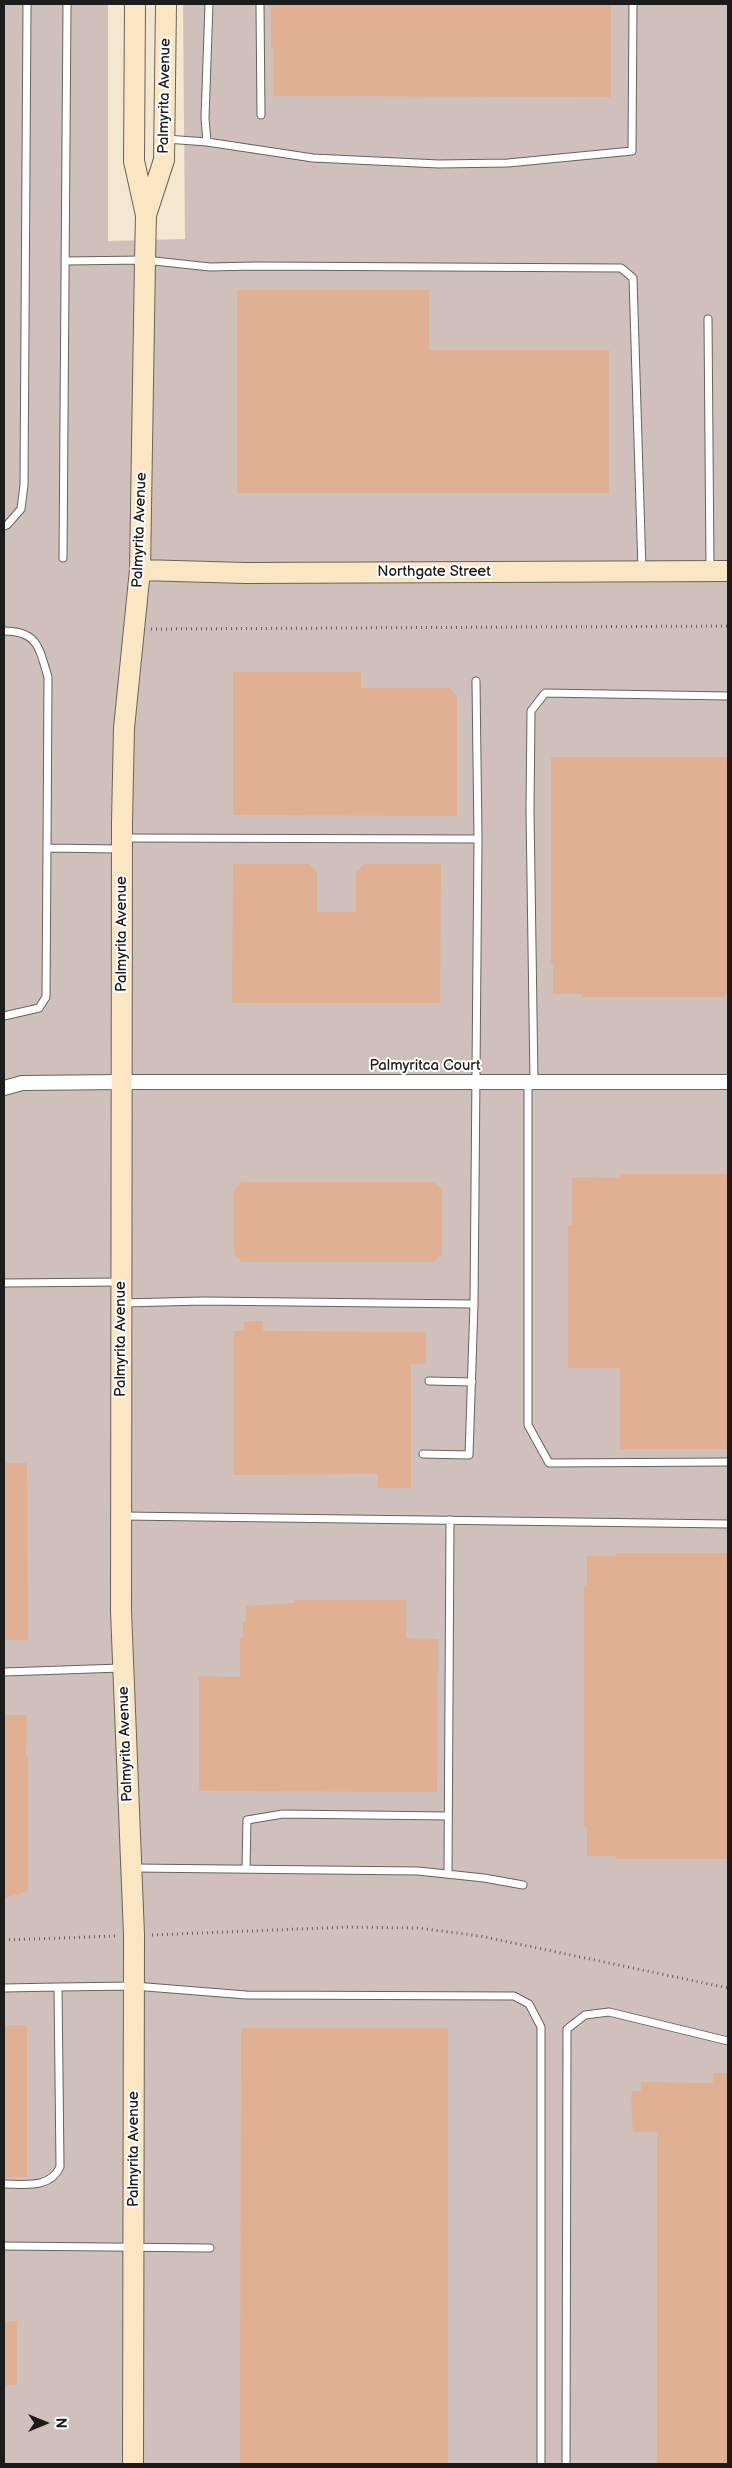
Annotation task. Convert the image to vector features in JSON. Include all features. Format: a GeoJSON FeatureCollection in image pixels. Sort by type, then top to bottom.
{"type":"FeatureCollection","features":[{"type":"Feature","properties":{"kind":"street","name":"Palmyrita Avenue"},"geometry":{"type":"LineString","coordinates":[[133,2464],[134,1935],[123,1668],[121,1282],[124,728],[140,570],[146,215],[134,161],[135,4]]}},
{"type":"Feature","properties":{"kind":"street","name":"Palmyrita Avenue"},"geometry":{"type":"LineString","coordinates":[[146,215],[164,160],[166,4]]}},
{"type":"Feature","properties":{"kind":"street","name":"Northgate Street"},"geometry":{"type":"LineString","coordinates":[[140,570],[256,573],[719,571]]}},
{"type":"Feature","properties":{"kind":"street","name":"Palmyritca Court"},"geometry":{"type":"LineString","coordinates":[[122,1082],[728,1082]]}},
{"type":"Feature","properties":{"kind":"street"},"geometry":{"type":"LineString","coordinates":[[4,1088],[22,1083],[122,1082]]}},
{"type":"Feature","properties":{"kind":"lane"},"geometry":{"type":"LineString","coordinates":[[4,526],[7,526],[21,509],[24,485],[27,4]]}},
{"type":"Feature","properties":{"kind":"lane"},"geometry":{"type":"LineString","coordinates":[[63,558],[67,4]]}},
{"type":"Feature","properties":{"kind":"lane"},"geometry":{"type":"LineString","coordinates":[[207,142],[205,118],[209,4]]}},
{"type":"Feature","properties":{"kind":"lane"},"geometry":{"type":"LineString","coordinates":[[260,4],[261,115]]}},
{"type":"Feature","properties":{"kind":"lane"},"geometry":{"type":"LineString","coordinates":[[164,139],[207,142],[312,158],[439,164],[508,163],[632,151],[634,4]]}},
{"type":"Feature","properties":{"kind":"lane"},"geometry":{"type":"LineString","coordinates":[[65,261],[145,260],[210,267],[620,268],[633,278],[642,570]]}},
{"type":"Feature","properties":{"kind":"lane"},"geometry":{"type":"LineString","coordinates":[[708,319],[719,571]]}},
{"type":"Feature","properties":{"kind":"lane"},"geometry":{"type":"LineString","coordinates":[[4,631],[20,631],[32,640],[40,651],[48,677],[46,997],[39,1008],[4,1016]]}},
{"type":"Feature","properties":{"kind":"lane"},"geometry":{"type":"LineString","coordinates":[[423,1454],[469,1455],[474,1304],[477,1082],[478,838],[476,681]]}},
{"type":"Feature","properties":{"kind":"lane"},"geometry":{"type":"LineString","coordinates":[[728,696],[545,693],[531,711],[531,1082],[528,1424],[549,1463],[728,1462]]}},
{"type":"Feature","properties":{"kind":"lane"},"geometry":{"type":"LineString","coordinates":[[46,848],[122,843],[478,838]]}},
{"type":"Feature","properties":{"kind":"lane"},"geometry":{"type":"LineString","coordinates":[[4,1282],[121,1282]]}},
{"type":"Feature","properties":{"kind":"lane"},"geometry":{"type":"LineString","coordinates":[[121,1304],[203,1301],[474,1304]]}},
{"type":"Feature","properties":{"kind":"lane"},"geometry":{"type":"LineString","coordinates":[[429,1381],[472,1382]]}},
{"type":"Feature","properties":{"kind":"lane"},"geometry":{"type":"LineString","coordinates":[[121,1516],[728,1524]]}},
{"type":"Feature","properties":{"kind":"lane"},"geometry":{"type":"LineString","coordinates":[[448,1874],[450,1520]]}},
{"type":"Feature","properties":{"kind":"lane"},"geometry":{"type":"LineString","coordinates":[[4,1672],[123,1668]]}},
{"type":"Feature","properties":{"kind":"lane"},"geometry":{"type":"LineString","coordinates":[[246,1869],[247,1820],[282,1814],[448,1816]]}},
{"type":"Feature","properties":{"kind":"lane"},"geometry":{"type":"LineString","coordinates":[[131,1868],[380,1870],[448,1874],[523,1885]]}},
{"type":"Feature","properties":{"kind":"lane"},"geometry":{"type":"LineString","coordinates":[[4,1988],[134,1986],[246,1995],[514,1996],[529,2004],[541,2027],[541,2464]]}},
{"type":"Feature","properties":{"kind":"lane"},"geometry":{"type":"LineString","coordinates":[[4,2184],[45,2183],[57,2174],[60,2167],[58,1987]]}},
{"type":"Feature","properties":{"kind":"lane"},"geometry":{"type":"LineString","coordinates":[[566,2464],[567,2030],[585,2015],[609,2012],[728,2041]]}},
{"type":"Feature","properties":{"kind":"lane"},"geometry":{"type":"LineString","coordinates":[[4,2246],[210,2248]]}},
{"type":"Feature","properties":{"kind":"path"},"geometry":{"type":"LineString","coordinates":[[134,630],[728,626]]}},
{"type":"Feature","properties":{"kind":"path"},"geometry":{"type":"LineString","coordinates":[[4,1940],[348,1927],[418,1928],[480,1936],[728,1988]]}},
{"type":"Feature","properties":{"kind":"shaded area"},"geometry":{"type":"Polygon","coordinates":[[[4,4],[108,4],[108,241],[185,239],[183,4],[728,4],[728,2464],[4,2464],[4,4]]]}},
{"type":"Feature","properties":{"kind":"building"},"geometry":{"type":"Polygon","coordinates":[[[271,4],[611,4],[611,97],[274,96],[274,48],[271,48],[271,4]]]}},
{"type":"Feature","properties":{"kind":"building"},"geometry":{"type":"Polygon","coordinates":[[[237,290],[429,290],[429,350],[609,350],[609,493],[237,493],[237,290]]]}},
{"type":"Feature","properties":{"kind":"building"},"geometry":{"type":"Polygon","coordinates":[[[233,672],[361,672],[361,688],[449,688],[457,696],[457,816],[233,815],[233,672]]]}},
{"type":"Feature","properties":{"kind":"building"},"geometry":{"type":"Polygon","coordinates":[[[551,757],[728,757],[728,994],[725,994],[725,997],[582,997],[582,994],[553,994],[553,964],[551,964],[551,757]]]}},
{"type":"Feature","properties":{"kind":"building"},"geometry":{"type":"Polygon","coordinates":[[[233,864],[309,864],[317,872],[317,912],[356,912],[356,872],[364,864],[441,864],[440,1003],[232,1003],[233,864]]]}},
{"type":"Feature","properties":{"kind":"building"},"geometry":{"type":"Polygon","coordinates":[[[620,1174],[728,1174],[728,1449],[620,1449],[620,1368],[568,1368],[568,1225],[572,1225],[572,1177],[620,1178],[620,1174]]]}},
{"type":"Feature","properties":{"kind":"building"},"geometry":{"type":"Polygon","coordinates":[[[242,1182],[434,1182],[442,1190],[442,1254],[434,1262],[242,1262],[234,1254],[234,1190],[242,1182]]]}},
{"type":"Feature","properties":{"kind":"building"},"geometry":{"type":"Polygon","coordinates":[[[244,1321],[263,1321],[263,1331],[426,1332],[426,1364],[411,1364],[411,1488],[378,1488],[378,1474],[234,1475],[234,1331],[244,1331],[244,1321]]]}},
{"type":"Feature","properties":{"kind":"building"},"geometry":{"type":"Polygon","coordinates":[[[5,1463],[27,1463],[28,1640],[4,1640],[5,1463]]]}},
{"type":"Feature","properties":{"kind":"building"},"geometry":{"type":"Polygon","coordinates":[[[616,1553],[728,1553],[728,1859],[616,1859],[616,1856],[587,1856],[587,1827],[584,1827],[584,1585],[587,1585],[587,1556],[616,1556],[616,1553]]]}},
{"type":"Feature","properties":{"kind":"building"},"geometry":{"type":"Polygon","coordinates":[[[294,1600],[406,1600],[406,1638],[438,1639],[437,1792],[199,1791],[199,1676],[240,1677],[240,1638],[243,1638],[243,1622],[246,1622],[246,1606],[294,1603],[294,1600]]]}},
{"type":"Feature","properties":{"kind":"building"},"geometry":{"type":"Polygon","coordinates":[[[5,1715],[27,1715],[28,1891],[4,1898],[5,1715]]]}},
{"type":"Feature","properties":{"kind":"building"},"geometry":{"type":"Polygon","coordinates":[[[4,2025],[27,2025],[27,2177],[4,2177],[4,2025]]]}},
{"type":"Feature","properties":{"kind":"building"},"geometry":{"type":"Polygon","coordinates":[[[241,2028],[448,2028],[448,2464],[240,2464],[241,2028]]]}},
{"type":"Feature","properties":{"kind":"building"},"geometry":{"type":"Polygon","coordinates":[[[713,2073],[728,2073],[728,2464],[657,2464],[657,2132],[633,2132],[631,2098],[633,2091],[641,2091],[641,2082],[713,2083],[713,2073]]]}},
{"type":"Feature","properties":{"kind":"building"},"geometry":{"type":"Polygon","coordinates":[[[4,2321],[17,2321],[17,2385],[4,2385],[4,2321]]]}}]}
